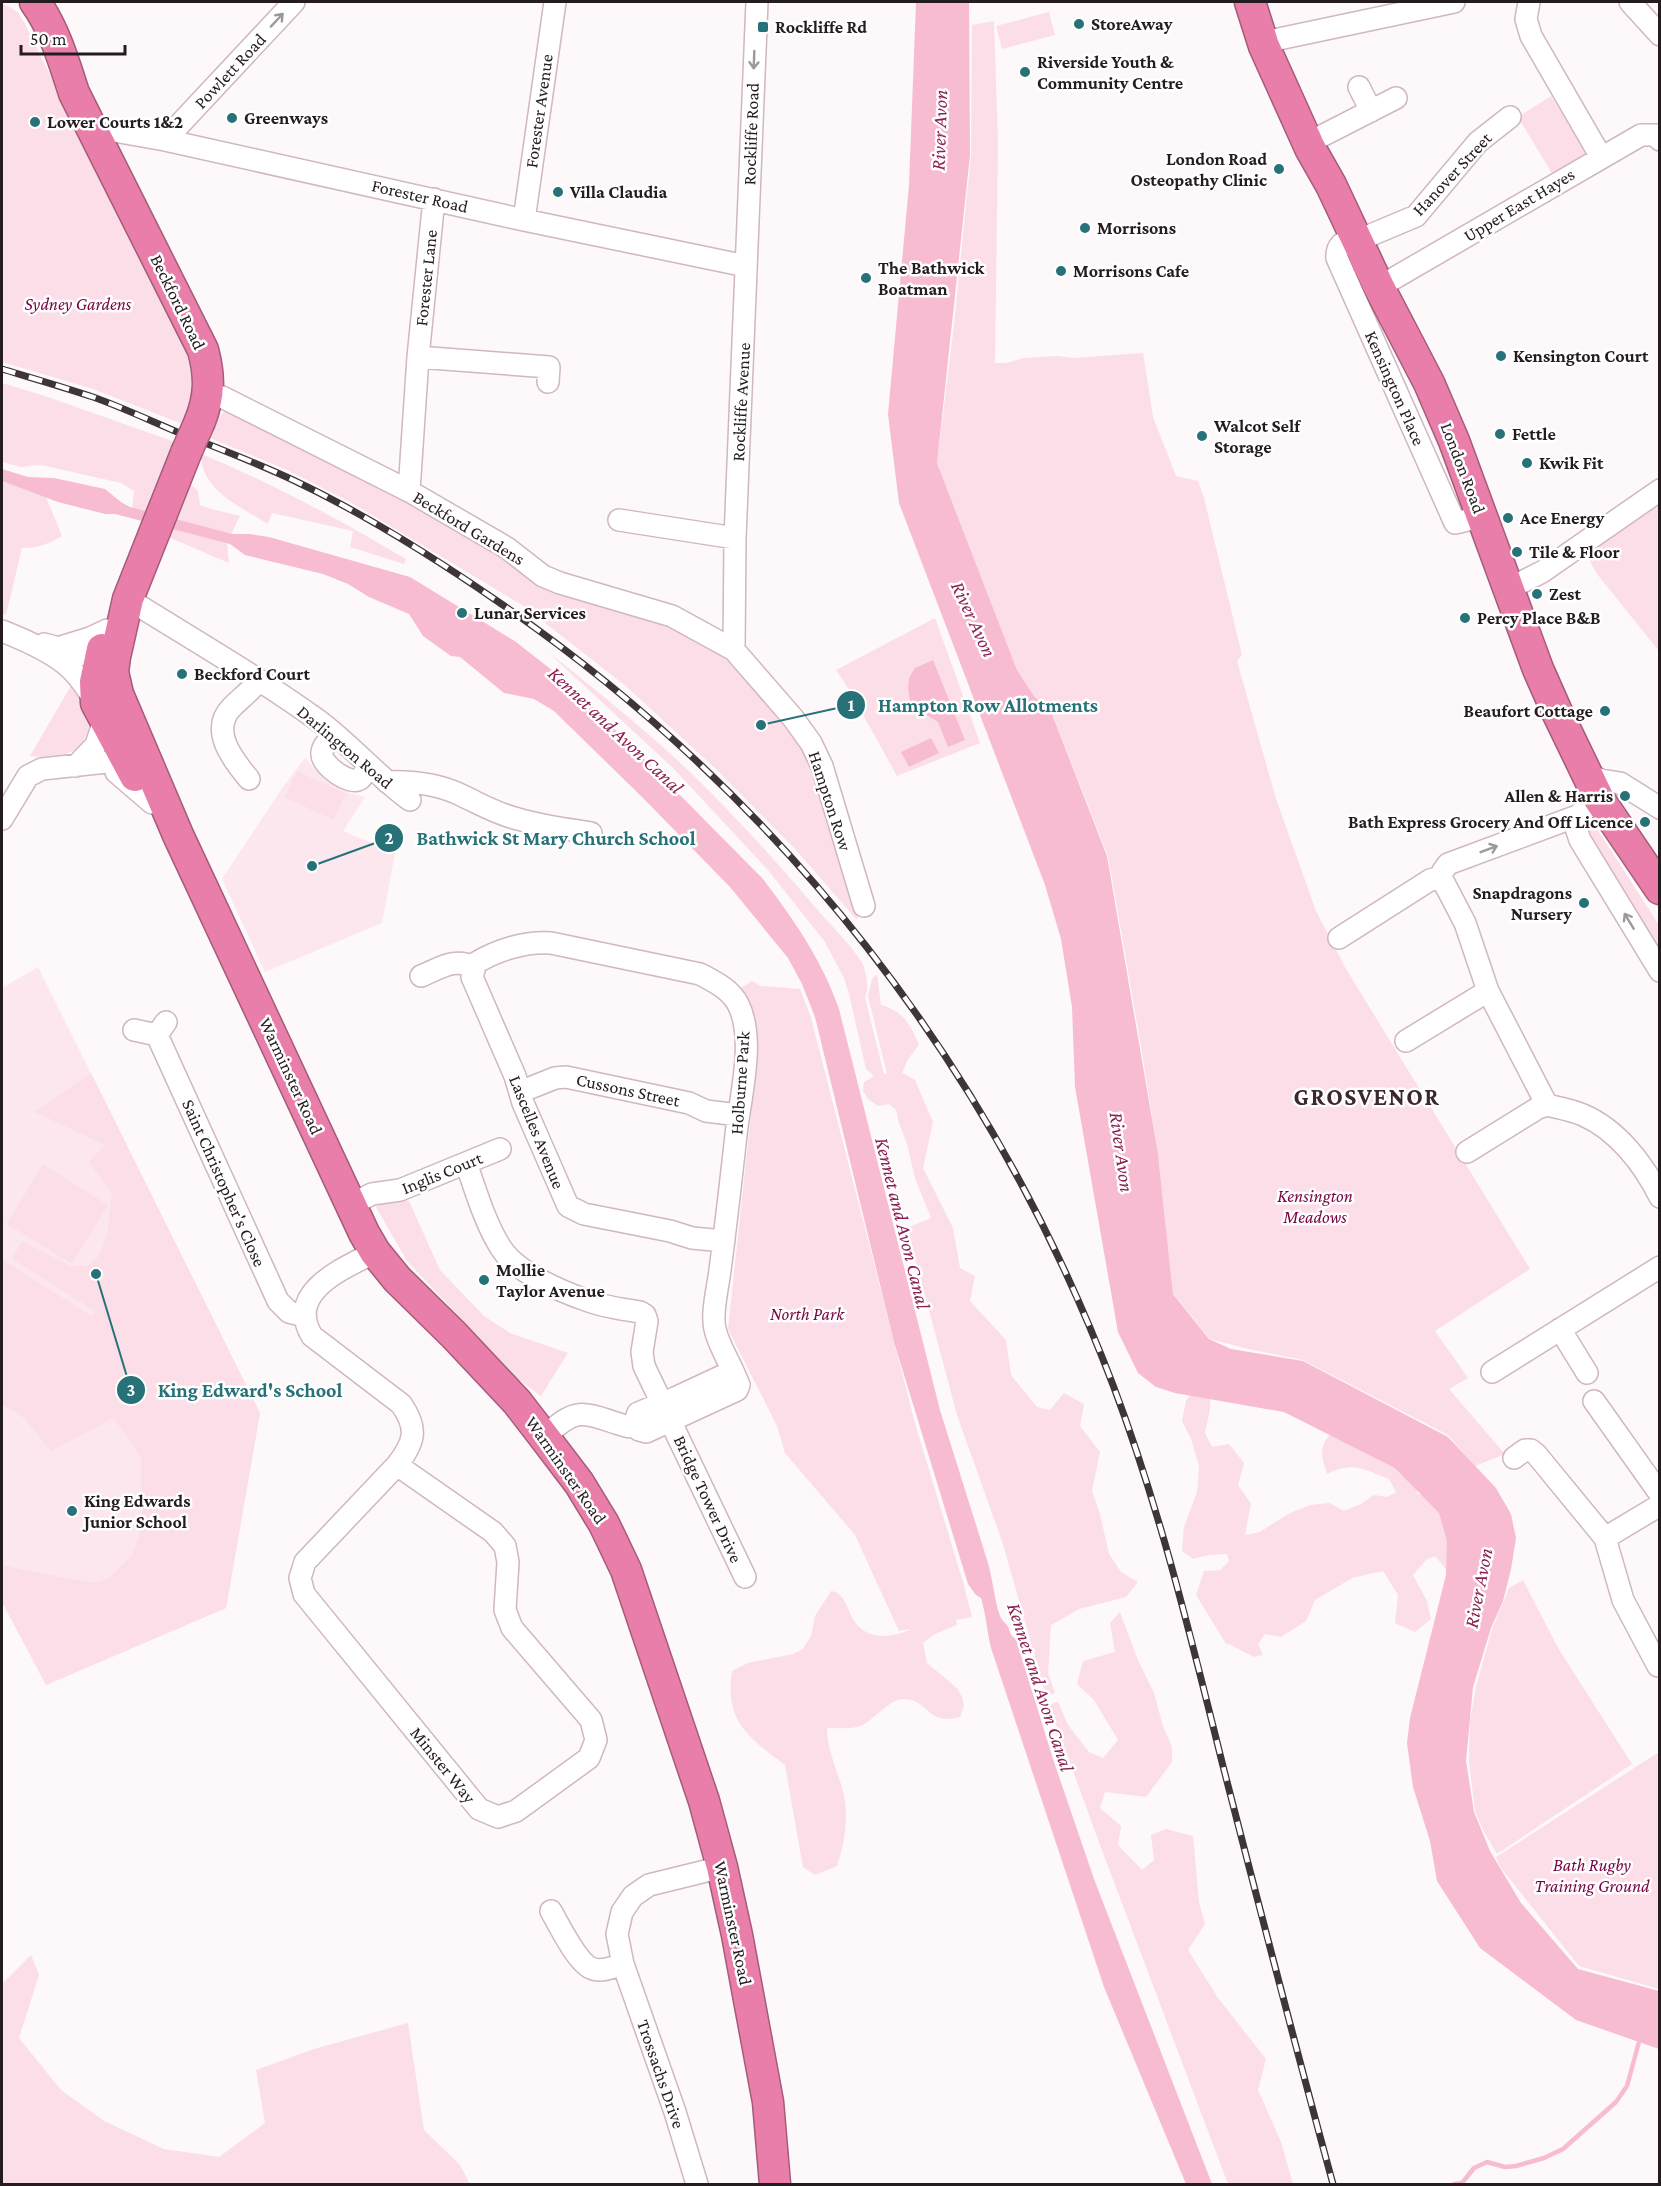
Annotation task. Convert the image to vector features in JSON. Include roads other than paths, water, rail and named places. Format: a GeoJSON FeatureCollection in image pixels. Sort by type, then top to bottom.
{"type":"FeatureCollection","features":[{"type":"Feature","properties":{"kind":"highway","name":"London Road"},"geometry":{"type":"LineString","coordinates":[[1241,2],[1248,22],[1264,46]]}},
{"type":"Feature","properties":{"kind":"highway","name":"London Road"},"geometry":{"type":"LineString","coordinates":[[1250,2],[1264,46],[1308,143],[1429,383],[1454,441],[1508,590],[1588,796],[1659,889]]}},
{"type":"Feature","properties":{"kind":"highway","name":"Beckford Road"},"geometry":{"type":"LineString","coordinates":[[40,4],[74,93],[203,350],[207,365],[209,393],[200,421],[115,629],[114,657],[105,681]]}},
{"type":"Feature","properties":{"kind":"highway"},"geometry":{"type":"LineString","coordinates":[[40,4],[39,33],[74,93]]}},
{"type":"Feature","properties":{"kind":"highway","name":"Warminster Road"},"geometry":{"type":"LineString","coordinates":[[105,681],[108,694],[132,748],[130,765],[152,803],[178,836]]}},
{"type":"Feature","properties":{"kind":"highway","name":"Warminster Road"},"geometry":{"type":"LineString","coordinates":[[130,765],[178,836],[350,1205],[375,1252],[397,1279],[517,1402],[579,1483],[604,1524],[626,1570],[704,1801],[722,1867],[738,1935],[768,2102],[775,2184]]}},
{"type":"Feature","properties":{"kind":"street","name":"Powlett Road"},"geometry":{"type":"LineString","coordinates":[[165,140],[294,2]]}},
{"type":"Feature","properties":{"kind":"street","name":"Forester Avenue"},"geometry":{"type":"LineString","coordinates":[[524,220],[555,2]]}},
{"type":"Feature","properties":{"kind":"street","name":"Rockliffe Road"},"geometry":{"type":"LineString","coordinates":[[746,266],[757,2]]}},
{"type":"Feature","properties":{"kind":"street"},"geometry":{"type":"LineString","coordinates":[[1264,46],[1274,40],[1454,2]]}},
{"type":"Feature","properties":{"kind":"street"},"geometry":{"type":"LineString","coordinates":[[1529,2],[1526,19],[1532,36],[1601,157]]}},
{"type":"Feature","properties":{"kind":"street"},"geometry":{"type":"LineString","coordinates":[[1630,2],[1659,35]]}},
{"type":"Feature","properties":{"kind":"street"},"geometry":{"type":"LineString","coordinates":[[1359,87],[1371,111]]}},
{"type":"Feature","properties":{"kind":"street"},"geometry":{"type":"LineString","coordinates":[[1308,143],[1396,98]]}},
{"type":"Feature","properties":{"kind":"street","name":"Hanover Street"},"geometry":{"type":"LineString","coordinates":[[1357,238],[1416,216],[1478,142],[1510,117]]}},
{"type":"Feature","properties":{"kind":"street","name":"Forester Road"},"geometry":{"type":"LineString","coordinates":[[95,136],[106,131],[114,131],[165,140],[524,220],[746,266]]}},
{"type":"Feature","properties":{"kind":"street","name":"Upper East Hayes"},"geometry":{"type":"LineString","coordinates":[[1380,287],[1641,135],[1656,135],[1659,140]]}},
{"type":"Feature","properties":{"kind":"street","name":"Forester Lane"},"geometry":{"type":"LineString","coordinates":[[409,491],[418,357],[434,199]]}},
{"type":"Feature","properties":{"kind":"street","name":"Kensington Place"},"geometry":{"type":"LineString","coordinates":[[1357,238],[1341,243],[1337,249],[1337,258],[1455,523],[1481,517]]}},
{"type":"Feature","properties":{"kind":"street","name":"Rockliffe Avenue"},"geometry":{"type":"LineString","coordinates":[[734,650],[735,538],[746,266]]}},
{"type":"Feature","properties":{"kind":"street"},"geometry":{"type":"LineString","coordinates":[[418,357],[549,367],[548,382]]}},
{"type":"Feature","properties":{"kind":"street","name":"Beckford Gardens"},"geometry":{"type":"LineString","coordinates":[[209,393],[222,397],[409,491],[507,548],[543,576],[672,616],[734,650]]}},
{"type":"Feature","properties":{"kind":"street"},"geometry":{"type":"LineString","coordinates":[[1508,590],[1542,573],[1659,490]]}},
{"type":"Feature","properties":{"kind":"street"},"geometry":{"type":"LineString","coordinates":[[619,520],[735,538]]}},
{"type":"Feature","properties":{"kind":"street","name":"Darlington Road"},"geometry":{"type":"LineString","coordinates":[[128,599],[259,680],[321,723],[369,767],[410,800]]}},
{"type":"Feature","properties":{"kind":"street"},"geometry":{"type":"LineString","coordinates":[[64,656],[90,638],[115,629]]}},
{"type":"Feature","properties":{"kind":"street"},"geometry":{"type":"LineString","coordinates":[[2,631],[64,656],[105,681]]}},
{"type":"Feature","properties":{"kind":"street","name":"Hampton Row"},"geometry":{"type":"LineString","coordinates":[[734,650],[793,718],[811,743],[822,766],[864,906]]}},
{"type":"Feature","properties":{"kind":"street"},"geometry":{"type":"LineString","coordinates":[[64,656],[84,684],[105,681]]}},
{"type":"Feature","properties":{"kind":"street"},"geometry":{"type":"LineString","coordinates":[[249,779],[235,763],[226,746],[223,728],[227,713],[248,694],[259,680]]}},
{"type":"Feature","properties":{"kind":"street"},"geometry":{"type":"LineString","coordinates":[[81,765],[96,745],[105,681]]}},
{"type":"Feature","properties":{"kind":"street"},"geometry":{"type":"LineString","coordinates":[[2,819],[28,776],[34,772],[81,765],[130,765]]}},
{"type":"Feature","properties":{"kind":"street"},"geometry":{"type":"LineString","coordinates":[[1659,808],[1620,783],[1601,780],[1588,796],[1576,828],[1580,840],[1659,971]]}},
{"type":"Feature","properties":{"kind":"street"},"geometry":{"type":"LineString","coordinates":[[387,782],[411,781],[441,787],[483,807],[517,819],[591,833]]}},
{"type":"Feature","properties":{"kind":"street"},"geometry":{"type":"LineString","coordinates":[[1547,1105],[1488,990],[1465,923],[1441,877],[1449,864],[1588,796]]}},
{"type":"Feature","properties":{"kind":"street"},"geometry":{"type":"LineString","coordinates":[[1343,929],[1430,880],[1441,877]]}},
{"type":"Feature","properties":{"kind":"street","name":"Holburne Park"},"geometry":{"type":"LineString","coordinates":[[473,972],[479,960],[514,947],[539,942],[551,943],[700,974],[718,983],[731,994],[739,1005],[744,1022],[746,1054],[715,1329],[733,1371],[667,1412]]}},
{"type":"Feature","properties":{"kind":"street"},"geometry":{"type":"LineString","coordinates":[[421,976],[454,963],[464,962],[473,972]]}},
{"type":"Feature","properties":{"kind":"street","name":"Lascelles Avenue"},"geometry":{"type":"LineString","coordinates":[[473,972],[515,1076],[519,1092],[568,1206],[584,1214],[670,1231],[692,1238],[724,1241]]}},
{"type":"Feature","properties":{"kind":"street"},"geometry":{"type":"LineString","coordinates":[[1406,1041],[1488,990]]}},
{"type":"Feature","properties":{"kind":"street","name":"Saint Christopher's Close"},"geometry":{"type":"LineString","coordinates":[[134,1030],[162,1029],[278,1301],[290,1312],[305,1316]]}},
{"type":"Feature","properties":{"kind":"street","name":"Cussons Street"},"geometry":{"type":"LineString","coordinates":[[519,1092],[555,1078],[566,1077],[689,1103],[706,1111],[738,1115]]}},
{"type":"Feature","properties":{"kind":"street"},"geometry":{"type":"LineString","coordinates":[[1467,1152],[1538,1108],[1547,1105],[1583,1115],[1599,1124],[1626,1147],[1649,1176],[1659,1197]]}},
{"type":"Feature","properties":{"kind":"street","name":"Inglis Court"},"geometry":{"type":"LineString","coordinates":[[350,1205],[372,1194],[400,1190],[500,1149]]}},
{"type":"Feature","properties":{"kind":"street"},"geometry":{"type":"LineString","coordinates":[[465,1163],[494,1234],[502,1250],[512,1260],[528,1273],[587,1300],[640,1312],[645,1315],[647,1321],[642,1359],[667,1412],[646,1432],[639,1430],[637,1426],[628,1427],[592,1415],[577,1414],[559,1424],[544,1437]]}},
{"type":"Feature","properties":{"kind":"street"},"geometry":{"type":"LineString","coordinates":[[305,1316],[319,1284],[327,1277],[375,1252]]}},
{"type":"Feature","properties":{"kind":"street"},"geometry":{"type":"LineString","coordinates":[[1505,1370],[1560,1329],[1659,1267]]}},
{"type":"Feature","properties":{"kind":"street","name":"Minster Way"},"geometry":{"type":"LineString","coordinates":[[305,1316],[312,1336],[401,1404],[410,1417],[413,1432],[409,1449],[397,1466],[305,1562],[300,1578],[304,1594],[479,1809],[498,1817],[516,1810],[589,1758],[596,1740],[591,1720],[512,1628],[505,1610],[508,1562],[505,1546],[493,1532],[397,1466]]}},
{"type":"Feature","properties":{"kind":"street"},"geometry":{"type":"LineString","coordinates":[[1560,1329],[1587,1373]]}},
{"type":"Feature","properties":{"kind":"street"},"geometry":{"type":"LineString","coordinates":[[1594,1401],[1659,1494]]}},
{"type":"Feature","properties":{"kind":"street","name":"Bridge Tower Drive"},"geometry":{"type":"LineString","coordinates":[[667,1412],[745,1577]]}},
{"type":"Feature","properties":{"kind":"street"},"geometry":{"type":"LineString","coordinates":[[1514,1458],[1526,1450],[1531,1450],[1536,1454],[1605,1538],[1623,1600],[1634,1625],[1658,1666]]}},
{"type":"Feature","properties":{"kind":"street"},"geometry":{"type":"LineString","coordinates":[[1605,1538],[1659,1505]]}},
{"type":"Feature","properties":{"kind":"street","name":"Trossachs Drive"},"geometry":{"type":"LineString","coordinates":[[697,2184],[675,2112],[623,1964],[617,1934],[622,1912],[633,1896],[649,1885],[722,1867]]}},
{"type":"Feature","properties":{"kind":"street"},"geometry":{"type":"LineString","coordinates":[[551,1911],[583,1963],[593,1969],[606,1969],[623,1964]]}},
{"type":"Feature","properties":{"kind":"water","name":"River Avon"},"geometry":{"type":"Polygon","coordinates":[[[916,2],[969,2],[970,155],[937,463],[1017,670],[1034,696],[1052,714],[1107,856],[1158,1154],[1173,1294],[1209,1339],[1231,1349],[1303,1361],[1448,1437],[1496,1488],[1511,1514],[1516,1538],[1503,1601],[1491,1628],[1473,1687],[1466,1761],[1474,1812],[1490,1851],[1521,1903],[1578,1969],[1659,1991],[1659,2049],[1576,2020],[1480,1948],[1437,1881],[1430,1841],[1413,1787],[1407,1743],[1410,1718],[1446,1575],[1447,1541],[1439,1513],[1395,1468],[1284,1412],[1175,1393],[1156,1387],[1138,1373],[1118,1332],[1075,1087],[1072,1007],[1061,939],[1045,885],[899,503],[888,414],[909,185],[916,2]]]}},
{"type":"Feature","properties":{"kind":"water"},"geometry":{"type":"Polygon","coordinates":[[[2,469],[28,477],[54,478],[105,489],[130,507],[232,534],[269,537],[410,577],[516,642],[571,685],[763,879],[786,910],[816,957],[839,1009],[940,1410],[988,1563],[1000,1616],[1016,1639],[1053,1759],[1094,1879],[1212,2184],[1186,2184],[1104,1987],[991,1648],[981,1598],[968,1584],[894,1342],[815,1017],[802,984],[788,958],[730,887],[554,711],[534,699],[504,693],[460,657],[451,656],[423,636],[409,614],[323,574],[245,555],[230,544],[115,514],[105,514],[58,502],[2,481],[2,469]]]}},
{"type":"Feature","properties":{"kind":"water"},"geometry":{"type":"Polygon","coordinates":[[[933,660],[965,740],[948,747],[938,722],[918,710],[910,701],[909,678],[915,668],[933,660]]]}},
{"type":"Feature","properties":{"kind":"water"},"geometry":{"type":"Polygon","coordinates":[[[931,738],[939,753],[909,767],[901,752],[931,738]]]}},
{"type":"Feature","properties":{"kind":"waterway"},"geometry":{"type":"LineString","coordinates":[[1454,2184],[1462,2183],[1474,2168],[1487,2162],[1505,2167],[1516,2166],[1544,2158],[1563,2149],[1616,2102],[1627,2086],[1640,2038]]}},
{"type":"Feature","properties":{"kind":"railway"},"geometry":{"type":"LineString","coordinates":[[2,369],[105,401],[279,474],[373,522],[475,586],[602,679],[698,762],[786,851],[866,947],[940,1048],[1005,1155],[1063,1267],[1113,1385],[1146,1479],[1174,1574],[1333,2184]]}},
{"type":"Feature","properties":{"kind":"place","name":"StoreAway"},"geometry":{"type":"Point","coordinates":[1079,24]}},
{"type":"Feature","properties":{"kind":"place","name":"Rockliffe Rd"},"geometry":{"type":"Point","coordinates":[763,27]}},
{"type":"Feature","properties":{"kind":"place","name":"Riverside Youth & Community Centre"},"geometry":{"type":"Point","coordinates":[1025,72]}},
{"type":"Feature","properties":{"kind":"place","name":"Greenways"},"geometry":{"type":"Point","coordinates":[232,118]}},
{"type":"Feature","properties":{"kind":"place","name":"Lower Courts 1&2"},"geometry":{"type":"Point","coordinates":[35,122]}},
{"type":"Feature","properties":{"kind":"place","name":"London Road Osteopathy Clinic"},"geometry":{"type":"Point","coordinates":[1279,169]}},
{"type":"Feature","properties":{"kind":"place","name":"Villa Claudia"},"geometry":{"type":"Point","coordinates":[558,192]}},
{"type":"Feature","properties":{"kind":"place","name":"Morrisons"},"geometry":{"type":"Point","coordinates":[1085,228]}},
{"type":"Feature","properties":{"kind":"place","name":"Morrisons Cafe"},"geometry":{"type":"Point","coordinates":[1061,271]}},
{"type":"Feature","properties":{"kind":"place","name":"The Bathwick Boatman"},"geometry":{"type":"Point","coordinates":[866,278]}},
{"type":"Feature","properties":{"kind":"place","name":"Kensington Court"},"geometry":{"type":"Point","coordinates":[1501,356]}},
{"type":"Feature","properties":{"kind":"place","name":"Fettle"},"geometry":{"type":"Point","coordinates":[1500,434]}},
{"type":"Feature","properties":{"kind":"place","name":"Walcot Self Storage"},"geometry":{"type":"Point","coordinates":[1202,436]}},
{"type":"Feature","properties":{"kind":"place","name":"Kwik Fit"},"geometry":{"type":"Point","coordinates":[1527,463]}},
{"type":"Feature","properties":{"kind":"place","name":"Ace Energy"},"geometry":{"type":"Point","coordinates":[1508,518]}},
{"type":"Feature","properties":{"kind":"place","name":"Tile & Floor"},"geometry":{"type":"Point","coordinates":[1517,552]}},
{"type":"Feature","properties":{"kind":"place","name":"Zest"},"geometry":{"type":"Point","coordinates":[1537,594]}},
{"type":"Feature","properties":{"kind":"place","name":"Lunar Services"},"geometry":{"type":"Point","coordinates":[462,613]}},
{"type":"Feature","properties":{"kind":"place","name":"Percy Place B&B"},"geometry":{"type":"Point","coordinates":[1465,618]}},
{"type":"Feature","properties":{"kind":"place","name":"Beckford Court"},"geometry":{"type":"Point","coordinates":[182,674]}},
{"type":"Feature","properties":{"kind":"place","name":"Beaufort Cottage"},"geometry":{"type":"Point","coordinates":[1605,711]}},
{"type":"Feature","properties":{"kind":"place","name":"Hampton Row Allotments"},"geometry":{"type":"Point","coordinates":[761,725]}},
{"type":"Feature","properties":{"kind":"place","name":"Allen & Harris"},"geometry":{"type":"Point","coordinates":[1625,796]}},
{"type":"Feature","properties":{"kind":"place","name":"Bath Express Grocery And Off Licence"},"geometry":{"type":"Point","coordinates":[1645,822]}},
{"type":"Feature","properties":{"kind":"place","name":"Bathwick St Mary Church School"},"geometry":{"type":"Point","coordinates":[312,866]}},
{"type":"Feature","properties":{"kind":"place","name":"Snapdragons Nursery"},"geometry":{"type":"Point","coordinates":[1584,903]}},
{"type":"Feature","properties":{"kind":"place","name":"King Edward's School"},"geometry":{"type":"Point","coordinates":[96,1274]}},
{"type":"Feature","properties":{"kind":"place","name":"Mollie Taylor Avenue"},"geometry":{"type":"Point","coordinates":[484,1280]}},
{"type":"Feature","properties":{"kind":"place","name":"King Edwards Junior School"},"geometry":{"type":"Point","coordinates":[72,1511]}},
{"type":"Feature","properties":{"kind":"district","name":"GROSVENOR"},"geometry":{"type":"Point","coordinates":[1367,1096]}},
{"type":"Feature","properties":{"kind":"park label","name":"Sydney Gardens"},"geometry":{"type":"Point","coordinates":[78,304]}},
{"type":"Feature","properties":{"kind":"park label","name":"Kensington Meadows"},"geometry":{"type":"Point","coordinates":[1315,1206]}},
{"type":"Feature","properties":{"kind":"park label","name":"North Park"},"geometry":{"type":"Point","coordinates":[807,1314]}},
{"type":"Feature","properties":{"kind":"park label","name":"Bath Rugby Training Ground"},"geometry":{"type":"Point","coordinates":[1592,1875]}},
{"type":"Feature","properties":{"kind":"water label","name":"Kennet and Avon Canal"},"geometry":{"type":"Point","coordinates":[616,730]}},
{"type":"Feature","properties":{"kind":"water label","name":"Kennet and Avon Canal"},"geometry":{"type":"Point","coordinates":[903,1223]}},
{"type":"Feature","properties":{"kind":"water label","name":"Kennet and Avon Canal"},"geometry":{"type":"Point","coordinates":[1041,1687]}}]}
